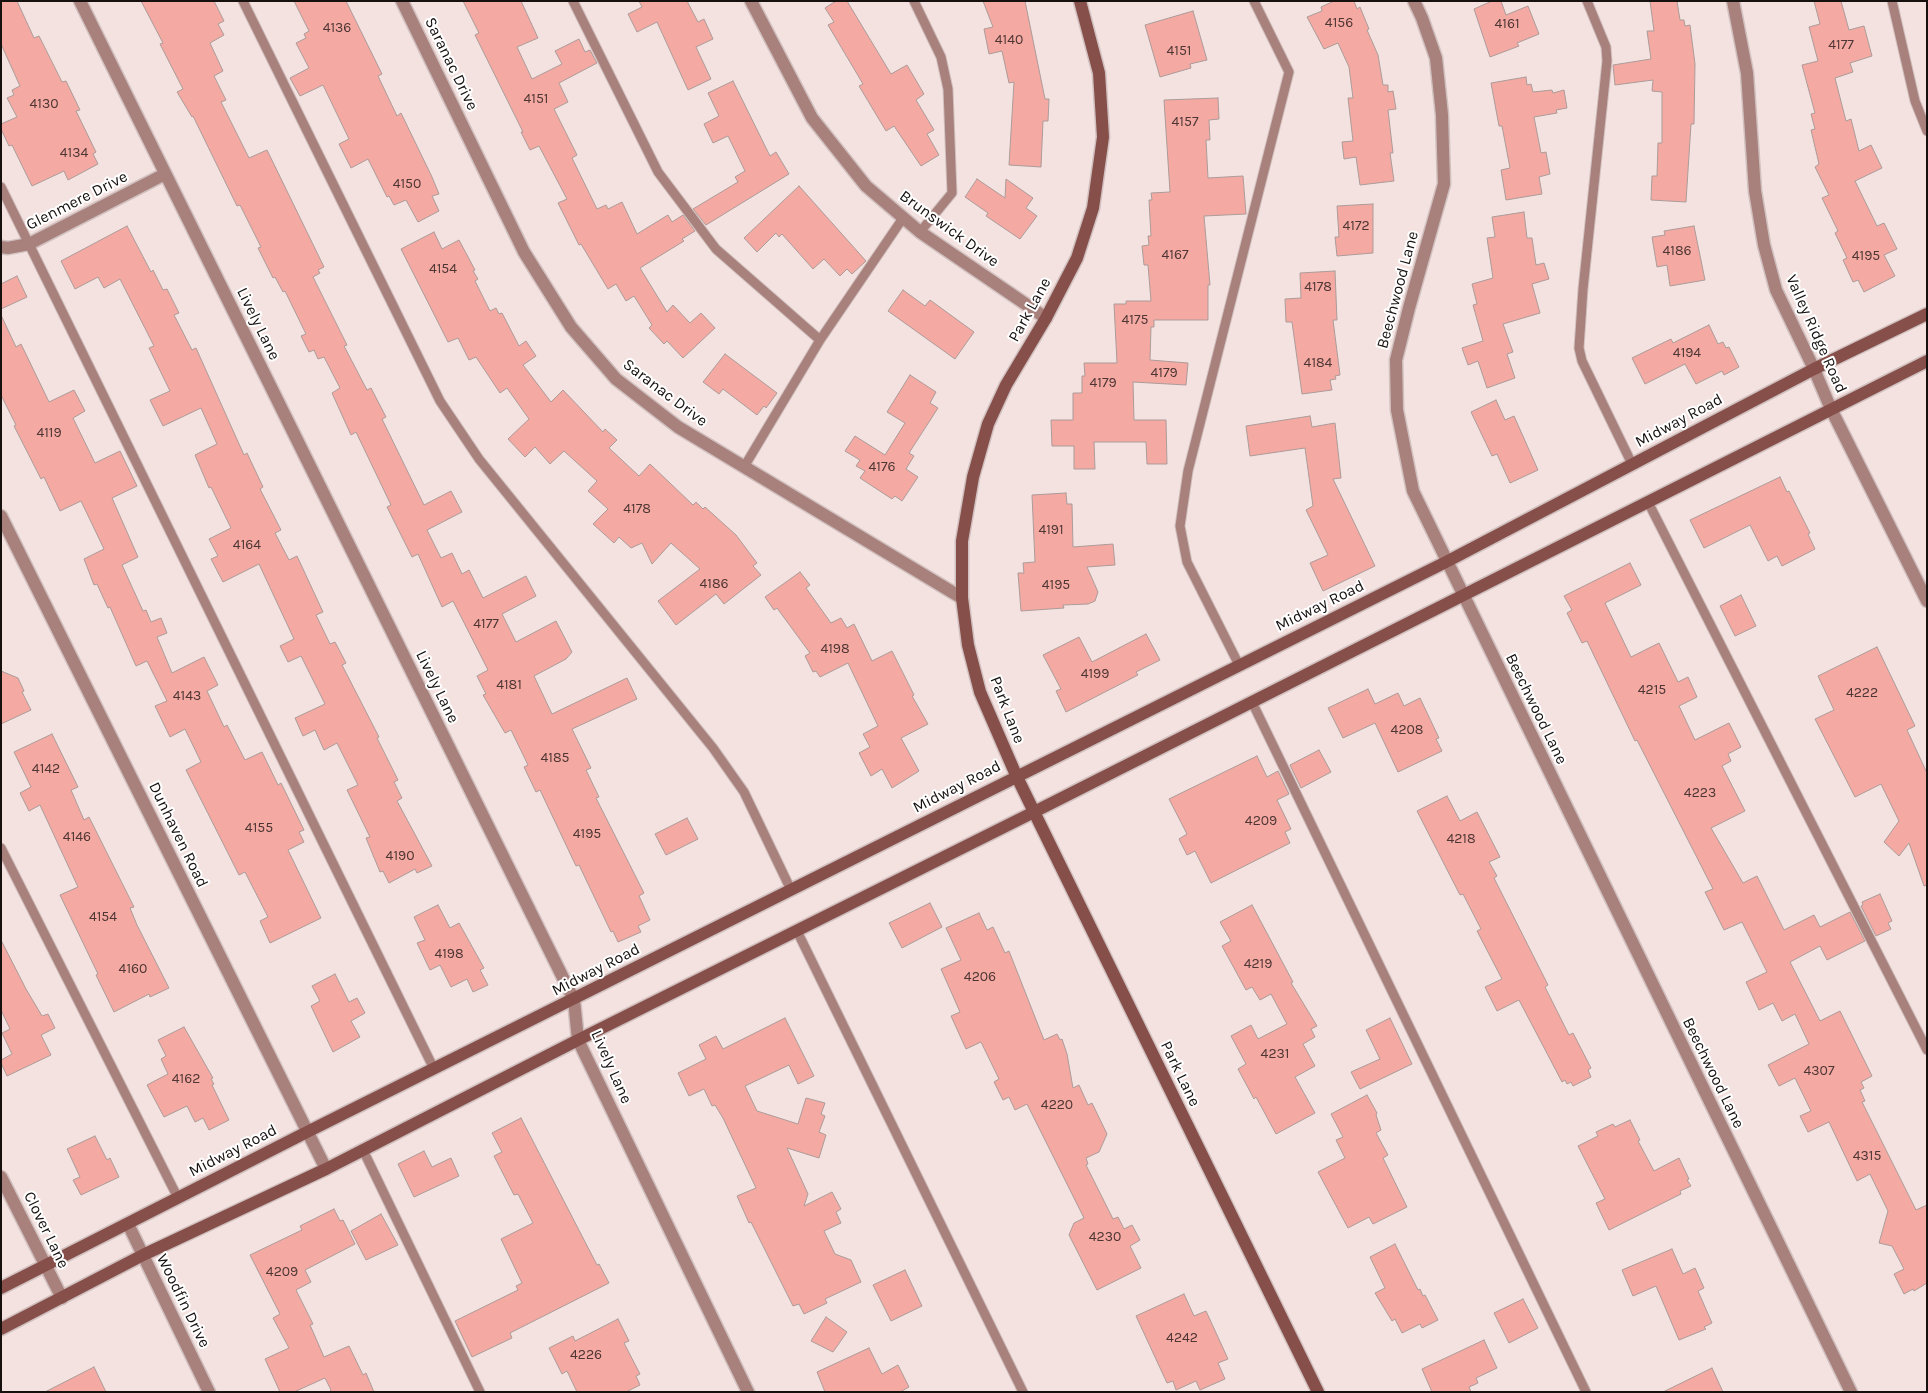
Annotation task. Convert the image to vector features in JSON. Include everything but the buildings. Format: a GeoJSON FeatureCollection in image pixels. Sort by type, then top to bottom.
{"type":"FeatureCollection","features":[{"type":"Feature","properties":{"kind":"main road","name":"Park Lane"},"geometry":{"type":"LineString","coordinates":[[1080,1],[1099,73],[1103,137],[1093,208],[1077,258],[1046,318],[1006,385],[988,424],[973,477],[962,541],[962,598],[968,645],[980,692],[1016,776],[1318,1392]]}},
{"type":"Feature","properties":{"kind":"main road","name":"Midway Road"},"geometry":{"type":"LineString","coordinates":[[1,1288],[307,1132],[1446,562],[1814,369],[1927,314]]}},
{"type":"Feature","properties":{"kind":"main road"},"geometry":{"type":"LineString","coordinates":[[1,1329],[143,1255],[326,1169],[578,1040],[1927,361]]}},
{"type":"Feature","properties":{"kind":"street","name":"Lively Lane"},"geometry":{"type":"LineString","coordinates":[[80,1],[574,1000],[578,1040],[748,1392]]}},
{"type":"Feature","properties":{"kind":"street","name":"Saranac Drive"},"geometry":{"type":"LineString","coordinates":[[402,1],[524,252],[571,327],[616,379],[678,427],[962,598]]}},
{"type":"Feature","properties":{"kind":"street","name":"Brunswick Drive"},"geometry":{"type":"LineString","coordinates":[[751,1],[812,118],[866,186],[920,232],[1046,318]]}},
{"type":"Feature","properties":{"kind":"street","name":"Beechwood Lane"},"geometry":{"type":"LineString","coordinates":[[1414,1],[1436,58],[1442,115],[1444,184],[1396,360],[1397,410],[1413,492],[1850,1392]]}},
{"type":"Feature","properties":{"kind":"street","name":"Valley Ridge Road"},"geometry":{"type":"LineString","coordinates":[[1733,1],[1747,73],[1755,191],[1764,245],[1776,290],[1831,409],[1927,601]]}},
{"type":"Feature","properties":{"kind":"street","name":"Glenmere Drive"},"geometry":{"type":"LineString","coordinates":[[1,247],[8,248],[29,244],[165,174]]}},
{"type":"Feature","properties":{"kind":"street","name":"Dunhaven Road"},"geometry":{"type":"LineString","coordinates":[[1,516],[326,1169]]}},
{"type":"Feature","properties":{"kind":"street","name":"Clover Lane"},"geometry":{"type":"LineString","coordinates":[[1,1177],[62,1298]]}},
{"type":"Feature","properties":{"kind":"street","name":"Woodfin Drive"},"geometry":{"type":"LineString","coordinates":[[128,1224],[209,1392]]}},
{"type":"Feature","properties":{"kind":"lane"},"geometry":{"type":"LineString","coordinates":[[243,1],[440,401],[479,459],[713,748],[744,792],[791,890]]}},
{"type":"Feature","properties":{"kind":"lane"},"geometry":{"type":"LineString","coordinates":[[573,1],[658,172],[716,249],[820,340]]}},
{"type":"Feature","properties":{"kind":"lane"},"geometry":{"type":"LineString","coordinates":[[914,1],[941,57],[948,88],[952,192],[920,232]]}},
{"type":"Feature","properties":{"kind":"lane"},"geometry":{"type":"LineString","coordinates":[[1239,665],[1187,562],[1180,526],[1188,471],[1289,72],[1254,1]]}},
{"type":"Feature","properties":{"kind":"lane"},"geometry":{"type":"LineString","coordinates":[[1587,1],[1606,46],[1607,62],[1583,289],[1579,348],[1582,361],[1632,464]]}},
{"type":"Feature","properties":{"kind":"lane"},"geometry":{"type":"LineString","coordinates":[[1892,1],[1915,101],[1927,130]]}},
{"type":"Feature","properties":{"kind":"lane"},"geometry":{"type":"LineString","coordinates":[[1,187],[434,1069]]}},
{"type":"Feature","properties":{"kind":"lane"},"geometry":{"type":"LineString","coordinates":[[744,467],[820,340],[903,218]]}},
{"type":"Feature","properties":{"kind":"lane"},"geometry":{"type":"LineString","coordinates":[[1648,502],[1927,1050]]}},
{"type":"Feature","properties":{"kind":"lane"},"geometry":{"type":"LineString","coordinates":[[1252,702],[1586,1392]]}},
{"type":"Feature","properties":{"kind":"lane"},"geometry":{"type":"LineString","coordinates":[[1,848],[178,1198]]}},
{"type":"Feature","properties":{"kind":"lane"},"geometry":{"type":"LineString","coordinates":[[797,931],[1022,1392]]}},
{"type":"Feature","properties":{"kind":"lane"},"geometry":{"type":"LineString","coordinates":[[363,1150],[480,1392]]}}]}
